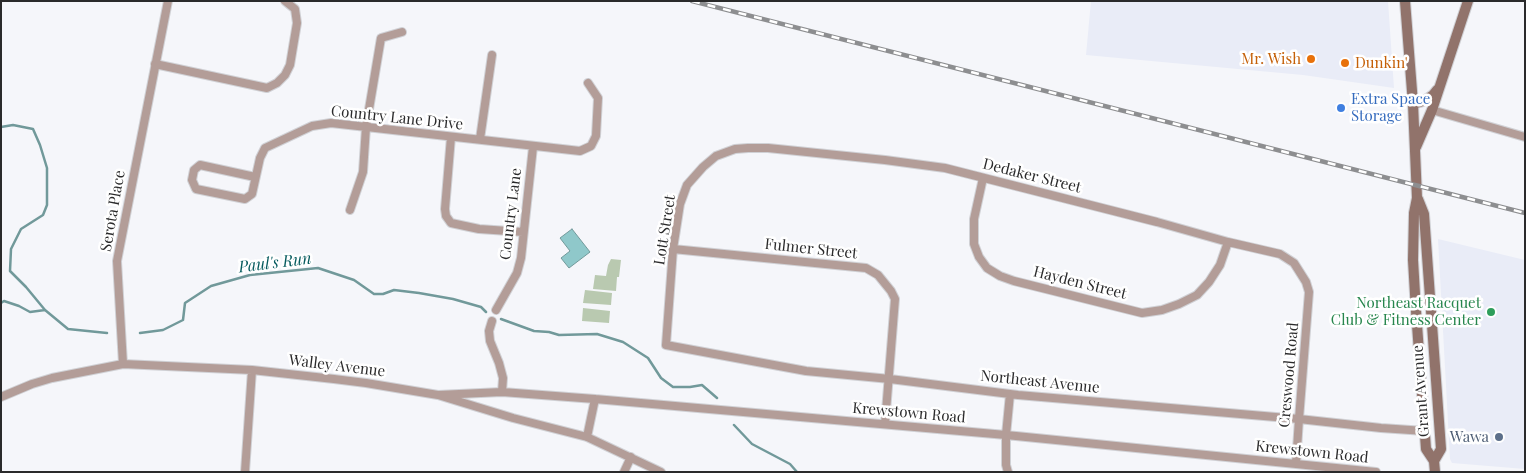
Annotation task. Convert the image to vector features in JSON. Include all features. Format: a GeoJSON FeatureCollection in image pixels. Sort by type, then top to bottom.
{"type":"FeatureCollection","features":[{"type":"Feature","properties":{"kind":"main road","name":"Grant Avenue"},"geometry":{"type":"LineString","coordinates":[[1405,1],[1413,104],[1417,198],[1414,213],[1413,260],[1426,449],[1434,461],[1435,472]]}},
{"type":"Feature","properties":{"kind":"main road"},"geometry":{"type":"LineString","coordinates":[[1415,151],[1432,110],[1468,1]]}},
{"type":"Feature","properties":{"kind":"main road"},"geometry":{"type":"LineString","coordinates":[[1413,104],[1426,100],[1433,95],[1440,85]]}},
{"type":"Feature","properties":{"kind":"main road","name":"Grant Avenue"},"geometry":{"type":"LineString","coordinates":[[1417,198],[1424,214],[1441,449],[1434,461]]}},
{"type":"Feature","properties":{"kind":"street","name":"Serota Place"},"geometry":{"type":"LineString","coordinates":[[124,364],[117,261],[168,1]]}},
{"type":"Feature","properties":{"kind":"street"},"geometry":{"type":"LineString","coordinates":[[155,64],[268,88],[277,83],[290,65],[297,23],[295,9],[285,1]]}},
{"type":"Feature","properties":{"kind":"street"},"geometry":{"type":"LineString","coordinates":[[350,210],[363,172],[366,127],[381,38],[402,32]]}},
{"type":"Feature","properties":{"kind":"street"},"geometry":{"type":"LineString","coordinates":[[480,139],[492,55]]}},
{"type":"Feature","properties":{"kind":"street","name":"Country Lane Drive"},"geometry":{"type":"LineString","coordinates":[[255,177],[200,165],[194,170],[192,180],[196,189],[246,199],[252,194],[260,158],[266,148],[312,126],[331,123],[580,151],[591,146],[596,136],[598,98],[588,83]]}},
{"type":"Feature","properties":{"kind":"street"},"geometry":{"type":"LineString","coordinates":[[1432,110],[1525,138]]}},
{"type":"Feature","properties":{"kind":"street"},"geometry":{"type":"LineString","coordinates":[[451,137],[446,216],[452,223],[479,229],[523,232]]}},
{"type":"Feature","properties":{"kind":"street","name":"Country Lane"},"geometry":{"type":"LineString","coordinates":[[496,310],[517,273],[521,258],[533,146]]}},
{"type":"Feature","properties":{"kind":"street","name":"Dedaker Street"},"geometry":{"type":"LineString","coordinates":[[728,152],[748,148],[762,148],[945,168],[1280,254],[1294,264],[1306,282],[1308,289]]}},
{"type":"Feature","properties":{"kind":"street","name":"Lott Street"},"geometry":{"type":"LineString","coordinates":[[666,333],[680,204],[687,185],[703,167],[716,156],[728,152]]}},
{"type":"Feature","properties":{"kind":"street","name":"Hayden Street"},"geometry":{"type":"LineString","coordinates":[[983,178],[974,219],[974,244],[979,257],[987,268],[1000,276],[1014,281],[1142,313],[1162,310],[1197,295],[1209,282],[1220,265],[1228,242]]}},
{"type":"Feature","properties":{"kind":"street","name":"Fulmer Street"},"geometry":{"type":"LineString","coordinates":[[674,249],[866,268],[878,275],[885,282],[895,299],[885,424]]}},
{"type":"Feature","properties":{"kind":"street","name":"Creswood Road"},"geometry":{"type":"LineString","coordinates":[[1296,464],[1308,289]]}},
{"type":"Feature","properties":{"kind":"street"},"geometry":{"type":"LineString","coordinates":[[492,321],[489,331],[490,342],[502,378],[502,392]]}},
{"type":"Feature","properties":{"kind":"street","name":"Northeast Avenue"},"geometry":{"type":"LineString","coordinates":[[666,333],[666,345],[806,371],[1010,394],[1425,431]]}},
{"type":"Feature","properties":{"kind":"street","name":"Walley Avenue"},"geometry":{"type":"LineString","coordinates":[[1,397],[45,380],[124,364],[252,370],[366,382],[438,395],[513,418],[587,437],[661,472]]}},
{"type":"Feature","properties":{"kind":"street"},"geometry":{"type":"LineString","coordinates":[[245,472],[252,370]]}},
{"type":"Feature","properties":{"kind":"street","name":"Krewstown Road"},"geometry":{"type":"LineString","coordinates":[[438,395],[502,392],[1006,435],[1376,472]]}},
{"type":"Feature","properties":{"kind":"street"},"geometry":{"type":"LineString","coordinates":[[1008,472],[1006,465],[1006,435],[1010,394]]}},
{"type":"Feature","properties":{"kind":"street"},"geometry":{"type":"LineString","coordinates":[[587,437],[595,400]]}},
{"type":"Feature","properties":{"kind":"street"},"geometry":{"type":"LineString","coordinates":[[624,472],[631,457]]}},
{"type":"Feature","properties":{"kind":"shaded area"},"geometry":{"type":"Polygon","coordinates":[[[1091,1],[1388,1],[1394,88],[1303,75],[1086,55],[1091,1]]]}},
{"type":"Feature","properties":{"kind":"shaded area"},"geometry":{"type":"Polygon","coordinates":[[[1438,239],[1525,260],[1525,469],[1452,463],[1450,459],[1438,239]]]}},
{"type":"Feature","properties":{"kind":"green space"},"geometry":{"type":"Polygon","coordinates":[[[611,259],[621,260],[616,291],[593,289],[595,275],[606,276],[611,259]]]}},
{"type":"Feature","properties":{"kind":"green space"},"geometry":{"type":"Polygon","coordinates":[[[585,290],[612,293],[611,305],[583,303],[585,290]]]}},
{"type":"Feature","properties":{"kind":"green space"},"geometry":{"type":"Polygon","coordinates":[[[583,308],[610,311],[609,323],[582,321],[583,308]]]}},
{"type":"Feature","properties":{"kind":"water"},"geometry":{"type":"Polygon","coordinates":[[[572,229],[590,252],[569,268],[561,258],[570,251],[560,238],[572,229]]]}},
{"type":"Feature","properties":{"kind":"waterway"},"geometry":{"type":"LineString","coordinates":[[1,127],[13,125],[33,129],[47,168],[47,205],[43,215],[21,229],[11,249],[10,271],[45,310],[68,329],[107,333]]}},
{"type":"Feature","properties":{"kind":"waterway","name":"Paul's Run"},"geometry":{"type":"LineString","coordinates":[[140,333],[163,330],[183,320],[185,303],[211,286],[250,275],[318,268],[354,280],[374,294],[383,294],[394,290],[419,293],[453,299],[481,307],[486,312]]}},
{"type":"Feature","properties":{"kind":"waterway"},"geometry":{"type":"LineString","coordinates":[[1,303],[4,301],[30,312],[45,310]]}},
{"type":"Feature","properties":{"kind":"waterway","name":"Paul's Run"},"geometry":{"type":"LineString","coordinates":[[501,319],[534,331],[559,335],[597,334],[623,342],[648,358],[661,378],[673,387],[702,385],[717,398]]}},
{"type":"Feature","properties":{"kind":"waterway","name":"Paul's Run"},"geometry":{"type":"LineString","coordinates":[[734,425],[752,444],[790,464],[797,472]]}},
{"type":"Feature","properties":{"kind":"railway"},"geometry":{"type":"LineString","coordinates":[[692,1],[1525,213]]}},
{"type":"Feature","properties":{"kind":"place","name":"Mr. Wish"},"geometry":{"type":"Point","coordinates":[1311,59]}},
{"type":"Feature","properties":{"kind":"place","name":"Dunkin'"},"geometry":{"type":"Point","coordinates":[1345,63]}},
{"type":"Feature","properties":{"kind":"place","name":"Extra Space Storage"},"geometry":{"type":"Point","coordinates":[1341,108]}},
{"type":"Feature","properties":{"kind":"place","name":"Northeast Racquet Club & Fitness Center"},"geometry":{"type":"Point","coordinates":[1491,312]}},
{"type":"Feature","properties":{"kind":"place","name":"Wawa"},"geometry":{"type":"Point","coordinates":[1499,437]}}]}
